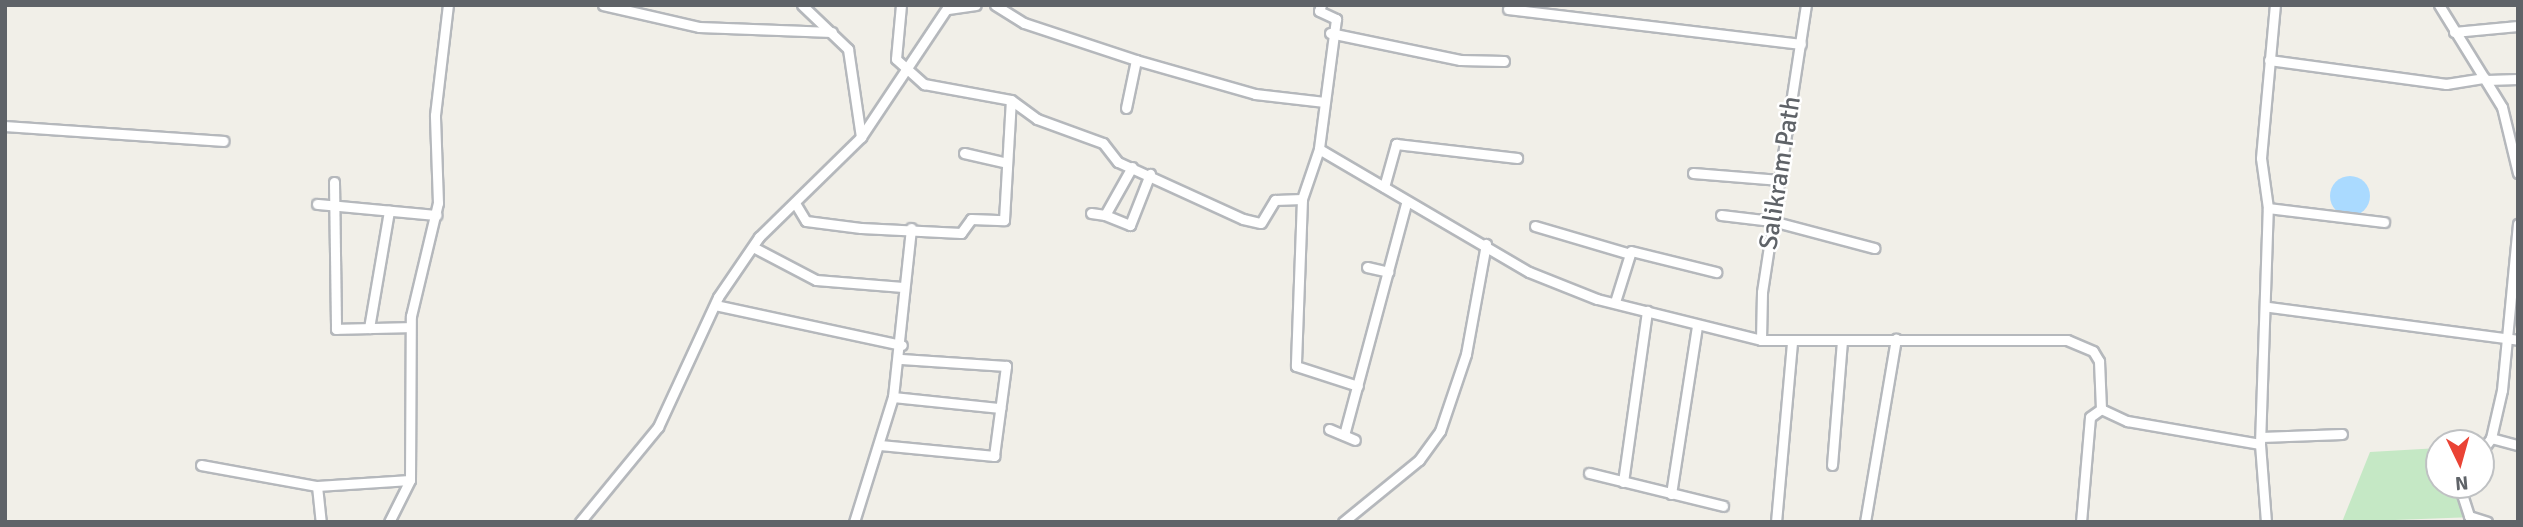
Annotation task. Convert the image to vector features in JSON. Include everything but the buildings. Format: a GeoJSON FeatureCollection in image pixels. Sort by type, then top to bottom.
{"type":"FeatureCollection","features":[{"type":"Feature","properties":{"kind":"street"},"geometry":{"type":"LineString","coordinates":[[389,522],[410,480],[410,327],[436,215],[435,115],[448,5]]}},
{"type":"Feature","properties":{"kind":"street"},"geometry":{"type":"LineString","coordinates":[[603,5],[699,27],[832,32]]}},
{"type":"Feature","properties":{"kind":"street"},"geometry":{"type":"LineString","coordinates":[[803,5],[848,49],[857,80],[862,137]]}},
{"type":"Feature","properties":{"kind":"street"},"geometry":{"type":"LineString","coordinates":[[901,5],[896,59],[924,84],[1012,100],[1037,119],[1103,144],[1118,162],[1261,223],[1275,200],[1302,199]]}},
{"type":"Feature","properties":{"kind":"street"},"geometry":{"type":"LineString","coordinates":[[580,522],[658,427],[715,305],[753,247],[862,137],[909,72],[949,7],[976,5]]}},
{"type":"Feature","properties":{"kind":"street"},"geometry":{"type":"LineString","coordinates":[[995,5],[1024,23],[1136,60],[1255,94],[1325,102]]}},
{"type":"Feature","properties":{"kind":"street"},"geometry":{"type":"LineString","coordinates":[[1321,5],[1320,10],[1336,19],[1331,33],[1320,149],[1302,199],[1296,366],[1358,386]]}},
{"type":"Feature","properties":{"kind":"street","name":"Salikram Path"},"geometry":{"type":"LineString","coordinates":[[1761,340],[1773,221],[1806,5]]}},
{"type":"Feature","properties":{"kind":"street"},"geometry":{"type":"LineString","coordinates":[[2266,522],[2261,441],[2269,307],[2268,208],[2261,159],[2275,5]]}},
{"type":"Feature","properties":{"kind":"street"},"geometry":{"type":"LineString","coordinates":[[2439,5],[2486,79],[2514,134],[2518,173]]}},
{"type":"Feature","properties":{"kind":"street"},"geometry":{"type":"LineString","coordinates":[[1508,9],[1801,44]]}},
{"type":"Feature","properties":{"kind":"street"},"geometry":{"type":"LineString","coordinates":[[2454,32],[2518,26]]}},
{"type":"Feature","properties":{"kind":"street"},"geometry":{"type":"LineString","coordinates":[[1331,33],[1460,60],[1504,61]]}},
{"type":"Feature","properties":{"kind":"street"},"geometry":{"type":"LineString","coordinates":[[1126,107],[1136,60]]}},
{"type":"Feature","properties":{"kind":"street"},"geometry":{"type":"LineString","coordinates":[[2269,60],[2446,84],[2486,79],[2518,79]]}},
{"type":"Feature","properties":{"kind":"street"},"geometry":{"type":"LineString","coordinates":[[795,203],[812,223],[961,233],[971,219],[1004,220],[1012,100]]}},
{"type":"Feature","properties":{"kind":"street"},"geometry":{"type":"LineString","coordinates":[[5,125],[223,141]]}},
{"type":"Feature","properties":{"kind":"street"},"geometry":{"type":"LineString","coordinates":[[1384,187],[1396,144],[1517,158]]}},
{"type":"Feature","properties":{"kind":"street"},"geometry":{"type":"LineString","coordinates":[[1320,149],[1384,187],[1406,204],[1571,290],[1697,327],[1761,340],[1792,343],[1896,339],[2067,340],[2093,351],[2099,361],[2101,409]]}},
{"type":"Feature","properties":{"kind":"street"},"geometry":{"type":"LineString","coordinates":[[964,153],[1007,163]]}},
{"type":"Feature","properties":{"kind":"street"},"geometry":{"type":"LineString","coordinates":[[1105,215],[1132,167]]}},
{"type":"Feature","properties":{"kind":"street"},"geometry":{"type":"LineString","coordinates":[[1693,173],[1780,180]]}},
{"type":"Feature","properties":{"kind":"street"},"geometry":{"type":"LineString","coordinates":[[1091,213],[1105,215],[1130,225],[1150,174]]}},
{"type":"Feature","properties":{"kind":"street"},"geometry":{"type":"LineString","coordinates":[[334,182],[336,329],[410,327]]}},
{"type":"Feature","properties":{"kind":"street"},"geometry":{"type":"LineString","coordinates":[[317,204],[436,215]]}},
{"type":"Feature","properties":{"kind":"street"},"geometry":{"type":"LineString","coordinates":[[1344,435],[1406,204]]}},
{"type":"Feature","properties":{"kind":"street"},"geometry":{"type":"LineString","coordinates":[[2268,208],[2384,222]]}},
{"type":"Feature","properties":{"kind":"street"},"geometry":{"type":"LineString","coordinates":[[369,328],[389,211]]}},
{"type":"Feature","properties":{"kind":"street"},"geometry":{"type":"LineString","coordinates":[[1721,215],[1773,221],[1874,248]]}},
{"type":"Feature","properties":{"kind":"street"},"geometry":{"type":"LineString","coordinates":[[2493,429],[2513,340],[2518,224]]}},
{"type":"Feature","properties":{"kind":"street"},"geometry":{"type":"LineString","coordinates":[[1535,226],[1627,253],[1716,272]]}},
{"type":"Feature","properties":{"kind":"street"},"geometry":{"type":"LineString","coordinates":[[854,522],[880,444],[901,359],[903,287],[911,228]]}},
{"type":"Feature","properties":{"kind":"street"},"geometry":{"type":"LineString","coordinates":[[1343,522],[1419,460],[1440,431],[1466,354],[1486,244]]}},
{"type":"Feature","properties":{"kind":"street"},"geometry":{"type":"LineString","coordinates":[[753,247],[816,280],[903,287]]}},
{"type":"Feature","properties":{"kind":"street"},"geometry":{"type":"LineString","coordinates":[[1615,302],[1627,253]]}},
{"type":"Feature","properties":{"kind":"street"},"geometry":{"type":"LineString","coordinates":[[1367,267],[1388,272]]}},
{"type":"Feature","properties":{"kind":"street"},"geometry":{"type":"LineString","coordinates":[[715,305],[902,345]]}},
{"type":"Feature","properties":{"kind":"street"},"geometry":{"type":"LineString","coordinates":[[2269,307],[2513,340]]}},
{"type":"Feature","properties":{"kind":"street"},"geometry":{"type":"LineString","coordinates":[[1623,482],[1647,311]]}},
{"type":"Feature","properties":{"kind":"street"},"geometry":{"type":"LineString","coordinates":[[1671,494],[1697,327]]}},
{"type":"Feature","properties":{"kind":"street"},"geometry":{"type":"LineString","coordinates":[[1865,522],[1896,339]]}},
{"type":"Feature","properties":{"kind":"street"},"geometry":{"type":"LineString","coordinates":[[1832,465],[1842,340]]}},
{"type":"Feature","properties":{"kind":"street"},"geometry":{"type":"LineString","coordinates":[[1776,522],[1792,343]]}},
{"type":"Feature","properties":{"kind":"street"},"geometry":{"type":"LineString","coordinates":[[880,444],[994,456],[1006,366],[901,359]]}},
{"type":"Feature","properties":{"kind":"street"},"geometry":{"type":"LineString","coordinates":[[893,397],[1000,408]]}},
{"type":"Feature","properties":{"kind":"street"},"geometry":{"type":"LineString","coordinates":[[2101,409],[2127,421],[2261,441],[2342,435]]}},
{"type":"Feature","properties":{"kind":"street"},"geometry":{"type":"LineString","coordinates":[[2081,522],[2090,417],[2101,409]]}},
{"type":"Feature","properties":{"kind":"street"},"geometry":{"type":"LineString","coordinates":[[1329,429],[1356,440]]}},
{"type":"Feature","properties":{"kind":"street"},"geometry":{"type":"LineString","coordinates":[[2495,440],[2518,445]]}},
{"type":"Feature","properties":{"kind":"street"},"geometry":{"type":"LineString","coordinates":[[201,465],[317,486],[410,480]]}},
{"type":"Feature","properties":{"kind":"street"},"geometry":{"type":"LineString","coordinates":[[1589,473],[1723,506]]}},
{"type":"Feature","properties":{"kind":"street"},"geometry":{"type":"LineString","coordinates":[[317,486],[321,522]]}},
{"type":"Feature","properties":{"kind":"street"},"geometry":{"type":"LineString","coordinates":[[2464,499],[2469,516],[2487,522]]}},
{"type":"Feature","properties":{"kind":"green space"},"geometry":{"type":"Polygon","coordinates":[[[2425,449],[2425,499],[2471,499],[2474,517],[2342,522],[2370,452],[2425,449]]]}},
{"type":"Feature","properties":{"kind":"water"},"geometry":{"type":"Polygon","coordinates":[[[2350,176],[2364,182],[2370,196],[2364,210],[2350,216],[2336,210],[2330,196],[2336,182],[2350,176]]]}}]}
